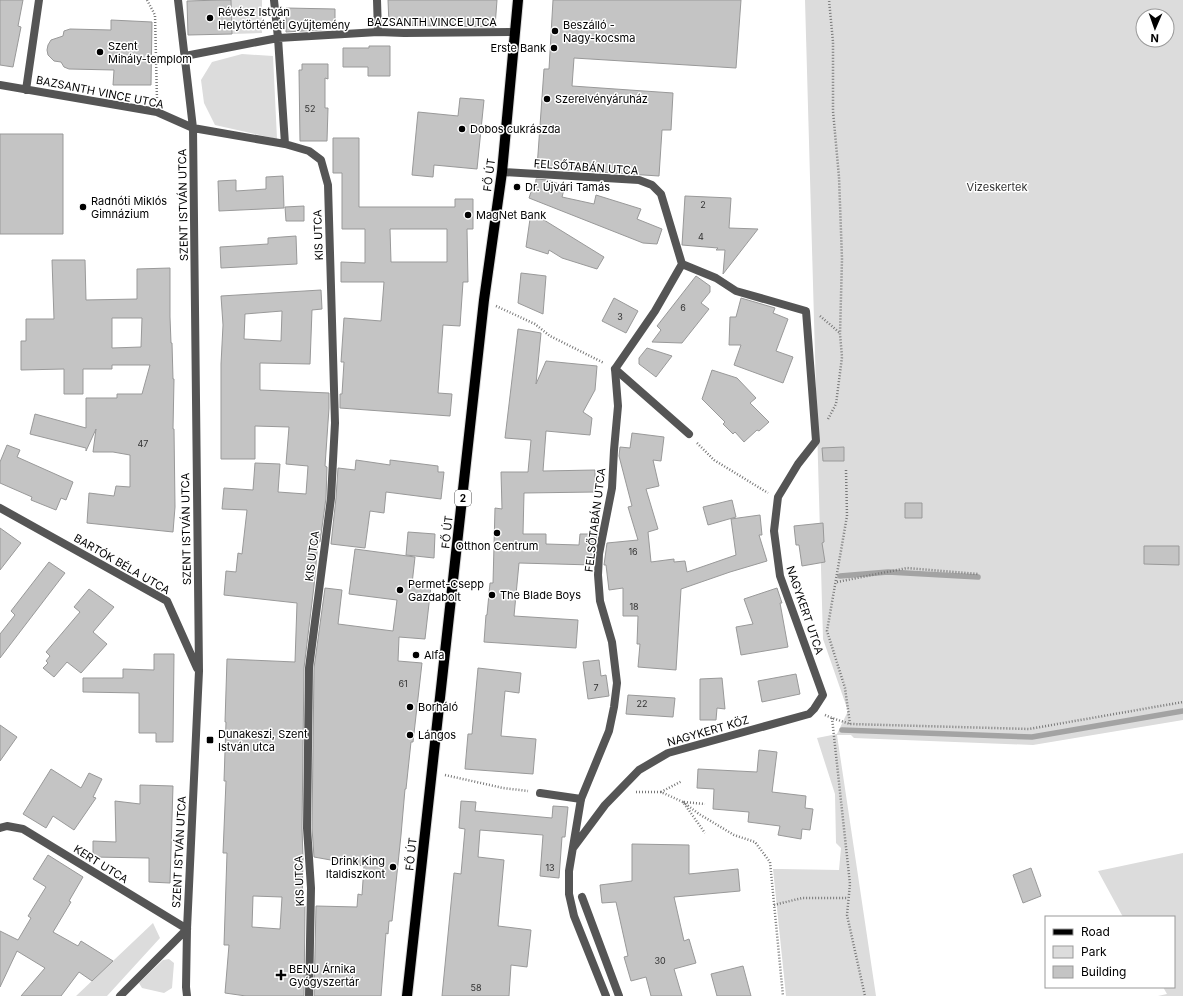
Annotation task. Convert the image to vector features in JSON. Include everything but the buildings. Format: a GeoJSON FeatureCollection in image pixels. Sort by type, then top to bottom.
{"type":"FeatureCollection","features":[{"type":"Feature","properties":{"kind":"main road","name":"FŐ ÚT"},"geometry":{"type":"LineString","coordinates":[[407,996],[484,300],[502,172],[518,0]]}},
{"type":"Feature","properties":{"kind":"street"},"geometry":{"type":"LineString","coordinates":[[26,90],[39,0]]}},
{"type":"Feature","properties":{"kind":"street"},"geometry":{"type":"LineString","coordinates":[[178,0],[185,56]]}},
{"type":"Feature","properties":{"kind":"street"},"geometry":{"type":"LineString","coordinates":[[274,0],[285,144]]}},
{"type":"Feature","properties":{"kind":"street"},"geometry":{"type":"LineString","coordinates":[[377,0],[378,32]]}},
{"type":"Feature","properties":{"kind":"street","name":"BAZSANTH VINCE UTCA"},"geometry":{"type":"LineString","coordinates":[[185,56],[278,38],[378,32],[514,32]]}},
{"type":"Feature","properties":{"kind":"street","name":"SZENT ISTVÁN UTCA"},"geometry":{"type":"LineString","coordinates":[[185,56],[193,128],[198,670],[187,930],[187,996]]}},
{"type":"Feature","properties":{"kind":"street","name":"BAZSANTH VINCE UTCA"},"geometry":{"type":"LineString","coordinates":[[0,85],[157,112],[193,128],[285,144]]}},
{"type":"Feature","properties":{"kind":"street","name":"KIS UTCA"},"geometry":{"type":"LineString","coordinates":[[285,144],[309,151],[321,160],[328,185],[329,201],[335,423],[331,498],[309,668],[307,828],[311,888],[309,996]]}},
{"type":"Feature","properties":{"kind":"street","name":"FELSŐTABÁN UTCA"},"geometry":{"type":"LineString","coordinates":[[502,172],[639,180],[652,185],[661,194],[682,264]]}},
{"type":"Feature","properties":{"kind":"street"},"geometry":{"type":"LineString","coordinates":[[689,434],[615,369],[656,311],[682,264],[716,278],[736,291],[806,311],[816,441]]}},
{"type":"Feature","properties":{"kind":"street","name":"FELSŐTABÁN UTCA"},"geometry":{"type":"LineString","coordinates":[[606,996],[574,916],[569,894],[569,871],[581,799],[609,731],[617,683],[612,642],[600,601],[598,575],[599,554],[612,488],[618,406],[615,369]]}},
{"type":"Feature","properties":{"kind":"street","name":"NAGYKERT UTCA"},"geometry":{"type":"LineString","coordinates":[[814,709],[823,695],[780,576],[774,531],[778,497],[798,464],[816,441]]}},
{"type":"Feature","properties":{"kind":"street","name":"BARTÓK BÉLA UTCA"},"geometry":{"type":"LineString","coordinates":[[0,508],[167,600],[198,670]]}},
{"type":"Feature","properties":{"kind":"street","name":"NAGYKERT KÖZ"},"geometry":{"type":"LineString","coordinates":[[572,848],[610,800],[639,770],[668,753],[809,714],[814,709]]}},
{"type":"Feature","properties":{"kind":"street"},"geometry":{"type":"LineString","coordinates":[[540,793],[581,799]]}},
{"type":"Feature","properties":{"kind":"street","name":"KERT UTCA"},"geometry":{"type":"LineString","coordinates":[[0,828],[7,826],[23,829],[187,930]]}},
{"type":"Feature","properties":{"kind":"street"},"geometry":{"type":"LineString","coordinates":[[582,897],[619,996]]}},
{"type":"Feature","properties":{"kind":"street"},"geometry":{"type":"LineString","coordinates":[[120,996],[187,930]]}},
{"type":"Feature","properties":{"kind":"path"},"geometry":{"type":"LineString","coordinates":[[147,0],[155,15],[158,89]]}},
{"type":"Feature","properties":{"kind":"path"},"geometry":{"type":"LineString","coordinates":[[816,441],[836,404],[842,357],[840,334],[842,244],[839,177],[833,111],[833,42],[829,0]]}},
{"type":"Feature","properties":{"kind":"path"},"geometry":{"type":"LineString","coordinates":[[484,300],[535,324],[550,336],[615,369]]}},
{"type":"Feature","properties":{"kind":"path"},"geometry":{"type":"LineString","coordinates":[[806,311],[818,314],[840,334]]}},
{"type":"Feature","properties":{"kind":"path"},"geometry":{"type":"LineString","coordinates":[[689,434],[714,460],[766,492],[778,497]]}},
{"type":"Feature","properties":{"kind":"path"},"geometry":{"type":"LineString","coordinates":[[846,470],[847,516],[837,582],[827,631],[845,688],[850,724]]}},
{"type":"Feature","properties":{"kind":"path"},"geometry":{"type":"LineString","coordinates":[[837,582],[907,568],[978,574]]}},
{"type":"Feature","properties":{"kind":"path"},"geometry":{"type":"LineString","coordinates":[[864,996],[847,915],[850,884],[832,718],[850,724],[1029,729],[1183,702]]}},
{"type":"Feature","properties":{"kind":"path"},"geometry":{"type":"LineString","coordinates":[[451,776],[503,788],[540,793]]}},
{"type":"Feature","properties":{"kind":"path"},"geometry":{"type":"LineString","coordinates":[[660,792],[682,781]]}},
{"type":"Feature","properties":{"kind":"path"},"geometry":{"type":"LineString","coordinates":[[610,800],[636,792],[660,792],[684,802],[699,814],[734,835],[755,842],[770,862],[783,996]]}},
{"type":"Feature","properties":{"kind":"path"},"geometry":{"type":"LineString","coordinates":[[684,802],[705,804]]}},
{"type":"Feature","properties":{"kind":"path"},"geometry":{"type":"LineString","coordinates":[[684,802],[705,833]]}},
{"type":"Feature","properties":{"kind":"path"},"geometry":{"type":"LineString","coordinates":[[774,904],[802,898],[848,898]]}},
{"type":"Feature","properties":{"kind":"green space"},"geometry":{"type":"Polygon","coordinates":[[[231,0],[262,0],[262,33],[232,34],[231,0]]]}},
{"type":"Feature","properties":{"kind":"green space","name":"Vizeskertek"},"geometry":{"type":"Polygon","coordinates":[[[805,0],[1183,0],[1183,720],[1033,745],[854,738],[851,735],[837,735],[876,996],[786,996],[773,869],[839,870],[841,848],[836,843],[835,794],[817,738],[837,734],[848,711],[823,639],[805,0]]]}},
{"type":"Feature","properties":{"kind":"green space"},"geometry":{"type":"Polygon","coordinates":[[[242,54],[273,56],[277,139],[215,125],[204,103],[201,80],[212,62],[242,54]]]}},
{"type":"Feature","properties":{"kind":"green space"},"geometry":{"type":"Polygon","coordinates":[[[1183,853],[1183,996],[1158,996],[1167,994],[1164,988],[1175,988],[1175,916],[1122,916],[1098,871],[1183,853]]]}},
{"type":"Feature","properties":{"kind":"green space"},"geometry":{"type":"Polygon","coordinates":[[[153,923],[160,938],[107,996],[76,996],[153,923]]]}},
{"type":"Feature","properties":{"kind":"green space"},"geometry":{"type":"Polygon","coordinates":[[[169,959],[174,963],[172,988],[164,993],[142,988],[139,983],[163,960],[169,959]]]}},
{"type":"Feature","properties":{"kind":"waterway"},"geometry":{"type":"LineString","coordinates":[[840,576],[888,572],[978,577]]}},
{"type":"Feature","properties":{"kind":"waterway"},"geometry":{"type":"LineString","coordinates":[[842,730],[1032,737],[1183,711]]}},
{"type":"Feature","properties":{"kind":"place","name":"Révész István Helytörténeti Gyűjtemény"},"geometry":{"type":"Point","coordinates":[210,18]}},
{"type":"Feature","properties":{"kind":"place","name":"Beszálló - Nagy-kocsma"},"geometry":{"type":"Point","coordinates":[555,31]}},
{"type":"Feature","properties":{"kind":"place","name":"Erste Bank"},"geometry":{"type":"Point","coordinates":[554,48]}},
{"type":"Feature","properties":{"kind":"place","name":"Szent Mihály-templom"},"geometry":{"type":"Point","coordinates":[100,52]}},
{"type":"Feature","properties":{"kind":"place","name":"Szerelvényáruház"},"geometry":{"type":"Point","coordinates":[547,99]}},
{"type":"Feature","properties":{"kind":"place","name":"Dobos cukrászda"},"geometry":{"type":"Point","coordinates":[462,129]}},
{"type":"Feature","properties":{"kind":"place","name":"Dr. Újvári Tamás"},"geometry":{"type":"Point","coordinates":[517,187]}},
{"type":"Feature","properties":{"kind":"place","name":"Radnóti Miklós Gimnázium"},"geometry":{"type":"Point","coordinates":[83,207]}},
{"type":"Feature","properties":{"kind":"place","name":"MagNet Bank"},"geometry":{"type":"Point","coordinates":[468,215]}},
{"type":"Feature","properties":{"kind":"place","name":"Otthon Centrum"},"geometry":{"type":"Point","coordinates":[497,533]}},
{"type":"Feature","properties":{"kind":"place","name":"Permet-Csepp Gazdabolt"},"geometry":{"type":"Point","coordinates":[400,590]}},
{"type":"Feature","properties":{"kind":"place","name":"The Blade Boys"},"geometry":{"type":"Point","coordinates":[492,595]}},
{"type":"Feature","properties":{"kind":"place","name":"Alfa"},"geometry":{"type":"Point","coordinates":[416,655]}},
{"type":"Feature","properties":{"kind":"place","name":"Borháló"},"geometry":{"type":"Point","coordinates":[410,707]}},
{"type":"Feature","properties":{"kind":"place","name":"Lángos"},"geometry":{"type":"Point","coordinates":[410,735]}},
{"type":"Feature","properties":{"kind":"place","name":"Dunakeszi, Szent István utca"},"geometry":{"type":"Point","coordinates":[210,740]}},
{"type":"Feature","properties":{"kind":"place","name":"Drink King Italdiszkont"},"geometry":{"type":"Point","coordinates":[393,867]}},
{"type":"Feature","properties":{"kind":"place","name":"BENU Árnika Gyógyszertár"},"geometry":{"type":"Point","coordinates":[281,975]}}]}
